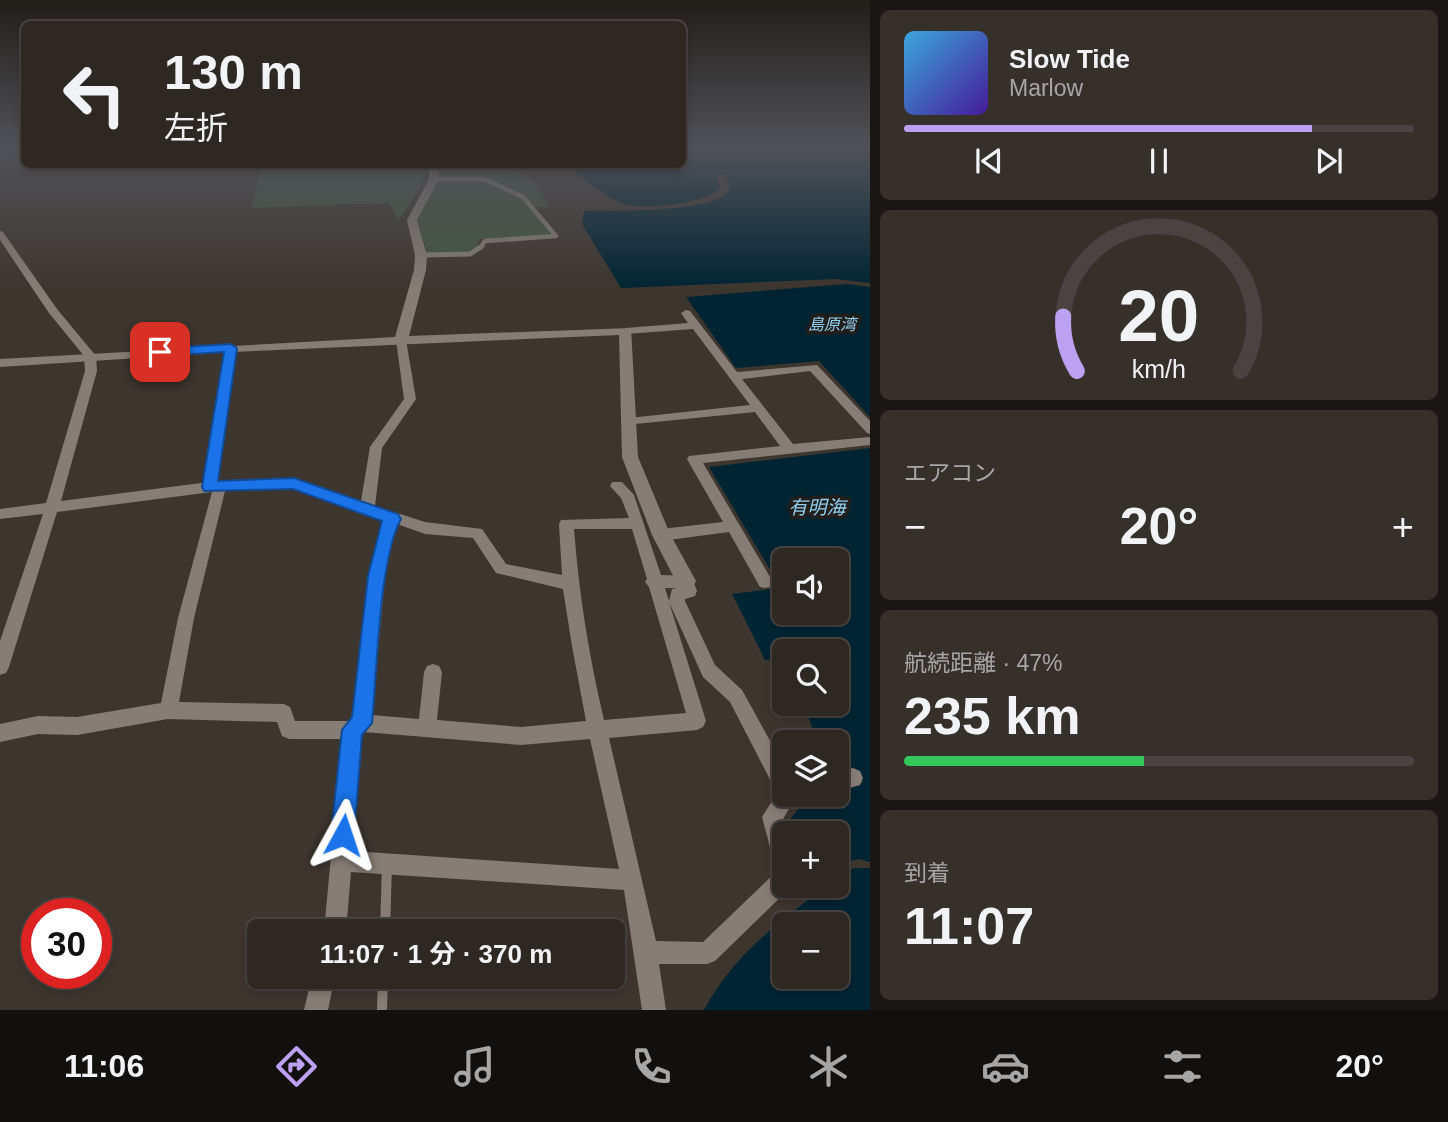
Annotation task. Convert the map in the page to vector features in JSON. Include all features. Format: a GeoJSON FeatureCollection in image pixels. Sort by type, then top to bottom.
{"type":"FeatureCollection","features":[{"type":"Feature","properties":{"kind":"street"},"geometry":{"type":"LineString","coordinates":[[367,511],[376,447],[410,399],[401,340],[421,255],[412,219],[426,194]]}},
{"type":"Feature","properties":{"kind":"street"},"geometry":{"type":"LineString","coordinates":[[0,234],[53,311],[90,356],[91,371],[52,507],[0,667]]}},
{"type":"Feature","properties":{"kind":"street"},"geometry":{"type":"LineString","coordinates":[[686,313],[789,448]]}},
{"type":"Feature","properties":{"kind":"street"},"geometry":{"type":"LineString","coordinates":[[0,363],[231,348],[694,326]]}},
{"type":"Feature","properties":{"kind":"street"},"geometry":{"type":"LineString","coordinates":[[626,331],[630,457],[661,535],[686,581],[689,591],[678,594],[677,601],[709,671],[736,696],[772,764]]}},
{"type":"Feature","properties":{"kind":"street"},"geometry":{"type":"LineString","coordinates":[[734,376],[813,367],[870,430]]}},
{"type":"Feature","properties":{"kind":"street"},"geometry":{"type":"LineString","coordinates":[[629,422],[757,408]]}},
{"type":"Feature","properties":{"kind":"street"},"geometry":{"type":"LineString","coordinates":[[765,582],[694,459],[870,441]]}},
{"type":"Feature","properties":{"kind":"street"},"geometry":{"type":"LineString","coordinates":[[0,514],[214,487],[294,484],[367,511],[425,528],[477,533],[501,569],[568,583]]}},
{"type":"Feature","properties":{"kind":"street"},"geometry":{"type":"LineString","coordinates":[[0,733],[38,725],[77,726],[168,710],[284,713],[289,730],[357,726],[521,736],[697,721],[653,582],[638,523],[627,495],[617,486]]}},
{"type":"Feature","properties":{"kind":"street"},"geometry":{"type":"LineString","coordinates":[[168,710],[214,487]]}},
{"type":"Feature","properties":{"kind":"street"},"geometry":{"type":"LineString","coordinates":[[336,919],[377,576],[388,524],[393,519]]}},
{"type":"Feature","properties":{"kind":"street"},"geometry":{"type":"LineString","coordinates":[[638,523],[566,524],[568,583],[648,952],[654,1010]]}},
{"type":"Feature","properties":{"kind":"street"},"geometry":{"type":"LineString","coordinates":[[661,535],[733,526]]}},
{"type":"Feature","properties":{"kind":"street"},"geometry":{"type":"LineString","coordinates":[[653,582],[686,581]]}},
{"type":"Feature","properties":{"kind":"street"},"geometry":{"type":"LineString","coordinates":[[427,730],[433,672]]}},
{"type":"Feature","properties":{"kind":"street"},"geometry":{"type":"LineString","coordinates":[[341,861],[631,880]]}},
{"type":"Feature","properties":{"kind":"street"},"geometry":{"type":"LineString","coordinates":[[648,952],[707,953],[772,890]]}},
{"type":"Feature","properties":{"kind":"street"},"geometry":{"type":"LineString","coordinates":[[316,1010],[321,989]]}},
{"type":"Feature","properties":{"kind":"lane"},"geometry":{"type":"LineString","coordinates":[[421,255],[470,254],[479,250],[485,241],[556,236],[523,197],[517,194]]}},
{"type":"Feature","properties":{"kind":"lane"},"geometry":{"type":"LineString","coordinates":[[214,487],[231,348]]}},
{"type":"Feature","properties":{"kind":"lane"},"geometry":{"type":"LineString","coordinates":[[385,919],[387,864]]}},
{"type":"Feature","properties":{"kind":"lane"},"geometry":{"type":"LineString","coordinates":[[382,1010],[383,989]]}},
{"type":"Feature","properties":{"kind":"green space"},"geometry":{"type":"Polygon","coordinates":[[[255,194],[416,194],[399,219],[388,203],[251,208],[255,194]]]}},
{"type":"Feature","properties":{"kind":"green space"},"geometry":{"type":"Polygon","coordinates":[[[426,194],[543,194],[549,207],[533,207],[550,231],[549,237],[480,239],[472,252],[427,253],[417,218],[426,194]]]}},
{"type":"Feature","properties":{"kind":"water","name":"島原湾"},"geometry":{"type":"Polygon","coordinates":[[[605,194],[712,194],[688,202],[658,206],[631,205],[605,194]]]}},
{"type":"Feature","properties":{"kind":"water","name":"島原湾"},"geometry":{"type":"Polygon","coordinates":[[[723,194],[870,194],[870,283],[835,279],[621,288],[582,224],[584,211],[675,208],[720,198],[723,194]]]}},
{"type":"Feature","properties":{"kind":"water","name":"島原湾"},"geometry":{"type":"Polygon","coordinates":[[[847,284],[870,287],[870,417],[819,361],[736,368],[686,297],[847,284]]]}},
{"type":"Feature","properties":{"kind":"water","name":"有明海"},"geometry":{"type":"Polygon","coordinates":[[[870,448],[870,862],[859,859],[849,861],[849,821],[789,821],[800,807],[849,807],[849,787],[863,782],[849,767],[849,730],[813,730],[808,716],[849,716],[849,639],[772,639],[772,659],[765,660],[732,594],[772,589],[772,625],[849,625],[849,548],[772,548],[772,573],[709,467],[870,448]]]}},
{"type":"Feature","properties":{"kind":"water"},"geometry":{"type":"Polygon","coordinates":[[[870,868],[870,1010],[704,1010],[729,972],[772,929],[772,989],[849,989],[849,912],[793,912],[811,898],[849,898],[849,871],[870,868]]]}},
{"type":"Feature","properties":{"kind":"route"},"geometry":{"type":"LineString","coordinates":[[160,352],[231,348],[209,487],[294,484],[393,519],[388,524],[377,576],[362,723],[352,730],[343,835]]}}]}
